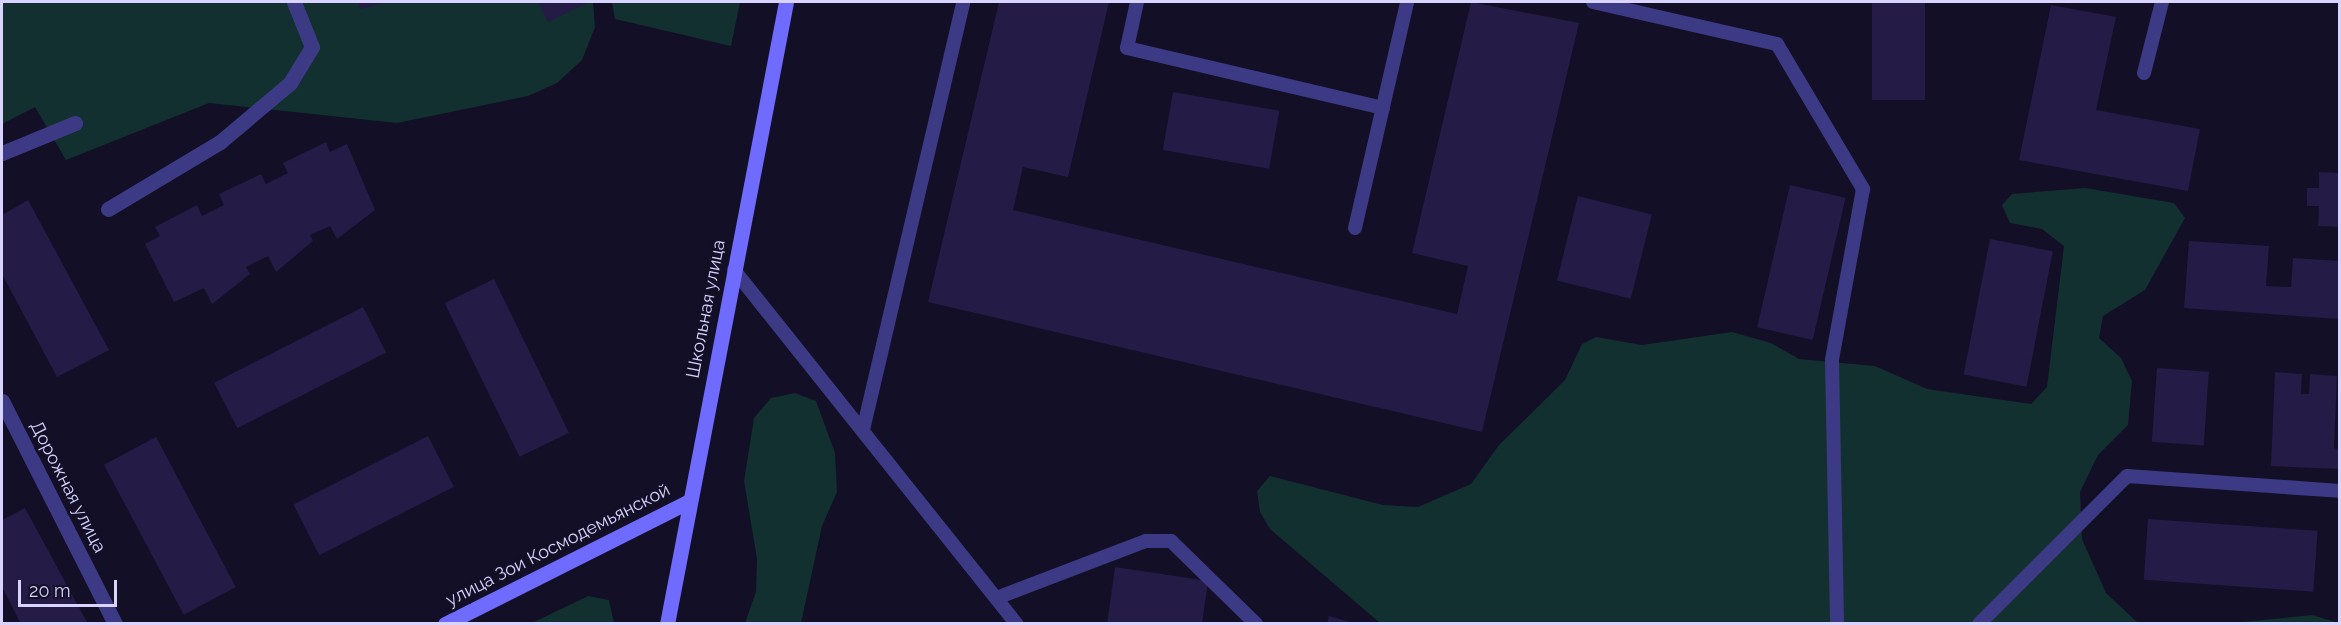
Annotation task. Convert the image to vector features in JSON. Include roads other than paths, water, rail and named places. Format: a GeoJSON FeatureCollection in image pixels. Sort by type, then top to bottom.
{"type":"FeatureCollection","features":[{"type":"Feature","properties":{"kind":"main road","name":"Школьная улица"},"geometry":{"type":"LineString","coordinates":[[667,624],[688,502],[786,2]]}},
{"type":"Feature","properties":{"kind":"main road","name":"улица Зои Космодемьянской"},"geometry":{"type":"LineString","coordinates":[[445,624],[688,502]]}},
{"type":"Feature","properties":{"kind":"street"},"geometry":{"type":"LineString","coordinates":[[108,209],[220,141],[290,83],[312,47],[294,2]]}},
{"type":"Feature","properties":{"kind":"street"},"geometry":{"type":"LineString","coordinates":[[2,153],[75,123]]}},
{"type":"Feature","properties":{"kind":"street","name":"Дорожная улица"},"geometry":{"type":"LineString","coordinates":[[2,401],[115,624]]}},
{"type":"Feature","properties":{"kind":"lane"},"geometry":{"type":"LineString","coordinates":[[864,430],[963,2]]}},
{"type":"Feature","properties":{"kind":"lane"},"geometry":{"type":"LineString","coordinates":[[1137,2],[1127,48],[1383,108]]}},
{"type":"Feature","properties":{"kind":"lane"},"geometry":{"type":"LineString","coordinates":[[1355,228],[1407,2]]}},
{"type":"Feature","properties":{"kind":"lane"},"geometry":{"type":"LineString","coordinates":[[1593,2],[1777,44],[1863,189],[1832,360],[1837,624]]}},
{"type":"Feature","properties":{"kind":"lane"},"geometry":{"type":"LineString","coordinates":[[2144,73],[2162,2]]}},
{"type":"Feature","properties":{"kind":"lane"},"geometry":{"type":"LineString","coordinates":[[734,270],[999,597],[1017,624]]}},
{"type":"Feature","properties":{"kind":"lane"},"geometry":{"type":"LineString","coordinates":[[1979,624],[2127,476],[2339,491]]}},
{"type":"Feature","properties":{"kind":"lane"},"geometry":{"type":"LineString","coordinates":[[999,597],[1146,541],[1171,541],[1256,624]]}}]}
